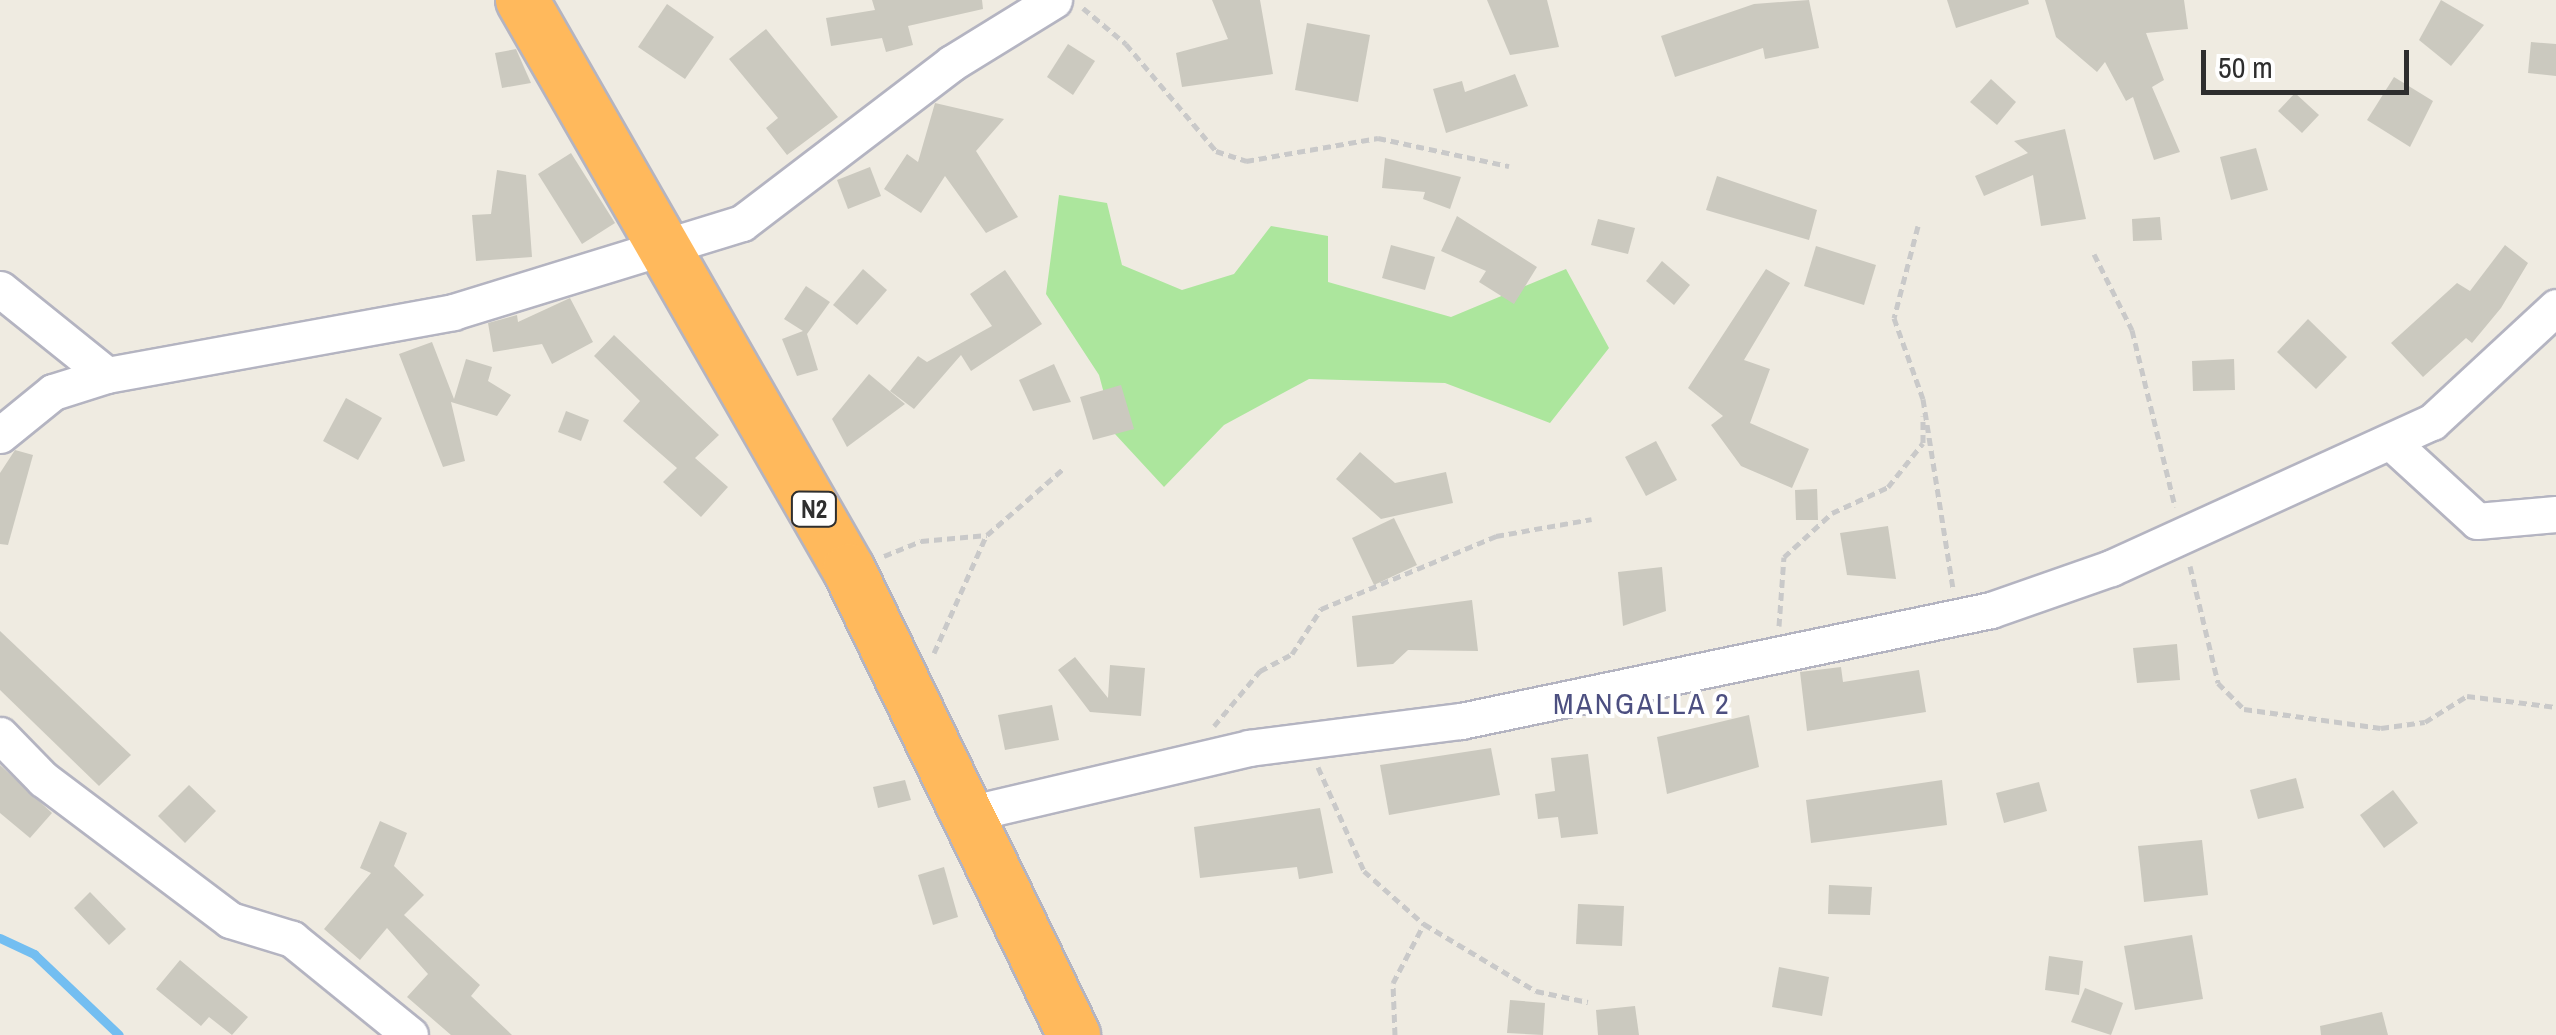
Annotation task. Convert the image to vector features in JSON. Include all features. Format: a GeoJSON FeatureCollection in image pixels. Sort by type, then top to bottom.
{"type":"FeatureCollection","features":[{"type":"Feature","properties":{"kind":"highway","name":"N2"},"geometry":{"type":"LineString","coordinates":[[522,0],[848,570],[972,813],[1074,1035]]}},
{"type":"Feature","properties":{"kind":"street"},"geometry":{"type":"LineString","coordinates":[[0,435],[53,392],[107,375],[453,312],[742,224],[952,63],[1054,0]]}},
{"type":"Feature","properties":{"kind":"street"},"geometry":{"type":"LineString","coordinates":[[0,288],[107,375]]}},
{"type":"Feature","properties":{"kind":"street"},"geometry":{"type":"LineString","coordinates":[[972,813],[1076,782],[1313,740],[1461,721],[1958,616],[2183,537],[2392,443],[2432,422],[2556,307]]}},
{"type":"Feature","properties":{"kind":"street"},"geometry":{"type":"LineString","coordinates":[[2392,443],[2477,521],[2556,514]]}},
{"type":"Feature","properties":{"kind":"street"},"geometry":{"type":"LineString","coordinates":[[0,735],[43,779],[230,920],[292,940],[410,1035]]}},
{"type":"Feature","properties":{"kind":"path"},"geometry":{"type":"LineString","coordinates":[[1072,0],[1126,44],[1216,151],[1246,161],[1378,138],[1509,166]]}},
{"type":"Feature","properties":{"kind":"path"},"geometry":{"type":"LineString","coordinates":[[1918,226],[1894,318],[1923,399],[1958,616]]}},
{"type":"Feature","properties":{"kind":"path"},"geometry":{"type":"LineString","coordinates":[[2094,254],[2132,330],[2218,683],[2244,709],[2381,728],[2425,722],[2467,696],[2556,707]]}},
{"type":"Feature","properties":{"kind":"path"},"geometry":{"type":"LineString","coordinates":[[1776,654],[1784,556],[1832,513],[1888,487],[1923,443],[1923,399]]}},
{"type":"Feature","properties":{"kind":"path"},"geometry":{"type":"LineString","coordinates":[[916,703],[987,535],[1064,468]]}},
{"type":"Feature","properties":{"kind":"path"},"geometry":{"type":"LineString","coordinates":[[1211,759],[1214,718],[1292,654],[1321,608],[1496,536],[1592,519]]}},
{"type":"Feature","properties":{"kind":"path"},"geometry":{"type":"LineString","coordinates":[[848,570],[921,541],[987,535]]}},
{"type":"Feature","properties":{"kind":"path"},"geometry":{"type":"LineString","coordinates":[[1313,740],[1320,785],[1364,871],[1424,924],[1536,991],[1588,1002]]}},
{"type":"Feature","properties":{"kind":"path"},"geometry":{"type":"LineString","coordinates":[[1395,1035],[1393,983],[1424,924]]}},
{"type":"Feature","properties":{"kind":"green space"},"geometry":{"type":"Polygon","coordinates":[[[1059,195],[1107,203],[1122,265],[1182,290],[1234,274],[1271,226],[1328,236],[1328,282],[1451,317],[1566,269],[1609,348],[1550,423],[1445,383],[1309,379],[1224,425],[1164,487],[1115,434],[1099,375],[1046,294],[1059,195]]]}},
{"type":"Feature","properties":{"kind":"building"},"geometry":{"type":"Polygon","coordinates":[[[872,0],[982,0],[983,9],[908,26],[913,45],[886,52],[882,38],[831,46],[826,18],[875,10],[872,0]]]}},
{"type":"Feature","properties":{"kind":"building"},"geometry":{"type":"Polygon","coordinates":[[[1212,0],[1260,0],[1273,74],[1182,87],[1176,53],[1228,39],[1212,0]]]}},
{"type":"Feature","properties":{"kind":"building"},"geometry":{"type":"Polygon","coordinates":[[[1487,0],[1547,0],[1559,47],[1510,55],[1487,0]]]}},
{"type":"Feature","properties":{"kind":"building"},"geometry":{"type":"Polygon","coordinates":[[[1809,0],[1819,48],[1765,59],[1763,48],[1675,77],[1661,36],[1754,4],[1809,0]]]}},
{"type":"Feature","properties":{"kind":"building"},"geometry":{"type":"Polygon","coordinates":[[[1947,0],[2028,0],[2029,4],[1956,28],[1947,0]]]}},
{"type":"Feature","properties":{"kind":"building"},"geometry":{"type":"Polygon","coordinates":[[[2045,0],[2184,0],[2188,29],[2146,33],[2164,80],[2152,87],[2180,152],[2154,160],[2133,97],[2126,101],[2105,62],[2097,72],[2056,37],[2045,0]]]}},
{"type":"Feature","properties":{"kind":"building"},"geometry":{"type":"Polygon","coordinates":[[[2441,0],[2484,25],[2451,66],[2419,40],[2441,0]]]}},
{"type":"Feature","properties":{"kind":"building"},"geometry":{"type":"Polygon","coordinates":[[[667,4],[714,37],[685,79],[638,47],[667,4]]]}},
{"type":"Feature","properties":{"kind":"building"},"geometry":{"type":"Polygon","coordinates":[[[1307,23],[1370,35],[1358,102],[1295,90],[1307,23]]]}},
{"type":"Feature","properties":{"kind":"building"},"geometry":{"type":"Polygon","coordinates":[[[766,29],[838,117],[787,155],[766,128],[778,118],[729,59],[766,29]]]}},
{"type":"Feature","properties":{"kind":"building"},"geometry":{"type":"Polygon","coordinates":[[[2531,42],[2556,44],[2556,76],[2528,73],[2531,42]]]}},
{"type":"Feature","properties":{"kind":"building"},"geometry":{"type":"Polygon","coordinates":[[[1068,44],[1095,61],[1073,95],[1047,77],[1068,44]]]}},
{"type":"Feature","properties":{"kind":"building"},"geometry":{"type":"Polygon","coordinates":[[[516,49],[531,83],[502,88],[495,53],[516,49]]]}},
{"type":"Feature","properties":{"kind":"building"},"geometry":{"type":"Polygon","coordinates":[[[1515,74],[1528,106],[1446,133],[1433,89],[1462,81],[1465,92],[1515,74]]]}},
{"type":"Feature","properties":{"kind":"building"},"geometry":{"type":"Polygon","coordinates":[[[2394,77],[2433,101],[2410,147],[2367,120],[2394,77]]]}},
{"type":"Feature","properties":{"kind":"building"},"geometry":{"type":"Polygon","coordinates":[[[1991,79],[2016,102],[1997,125],[1970,102],[1991,79]]]}},
{"type":"Feature","properties":{"kind":"building"},"geometry":{"type":"Polygon","coordinates":[[[2295,93],[2319,115],[2302,133],[2278,111],[2295,93]]]}},
{"type":"Feature","properties":{"kind":"building"},"geometry":{"type":"Polygon","coordinates":[[[935,103],[1004,119],[976,151],[1018,217],[986,233],[945,176],[921,213],[884,189],[907,154],[918,162],[935,103]]]}},
{"type":"Feature","properties":{"kind":"building"},"geometry":{"type":"Polygon","coordinates":[[[2065,129],[2086,219],[2041,226],[2033,175],[1984,196],[1975,176],[2028,153],[2014,141],[2065,129]]]}},
{"type":"Feature","properties":{"kind":"building"},"geometry":{"type":"Polygon","coordinates":[[[2256,148],[2268,190],[2231,200],[2220,157],[2256,148]]]}},
{"type":"Feature","properties":{"kind":"building"},"geometry":{"type":"Polygon","coordinates":[[[571,153],[615,223],[582,244],[538,174],[571,153]]]}},
{"type":"Feature","properties":{"kind":"building"},"geometry":{"type":"Polygon","coordinates":[[[1385,158],[1461,177],[1450,209],[1423,199],[1425,192],[1382,188],[1385,158]]]}},
{"type":"Feature","properties":{"kind":"building"},"geometry":{"type":"Polygon","coordinates":[[[870,167],[881,196],[848,209],[837,180],[870,167]]]}},
{"type":"Feature","properties":{"kind":"building"},"geometry":{"type":"Polygon","coordinates":[[[497,170],[526,175],[532,257],[476,261],[472,215],[491,214],[497,170]]]}},
{"type":"Feature","properties":{"kind":"building"},"geometry":{"type":"Polygon","coordinates":[[[1717,176],[1817,210],[1809,240],[1706,210],[1717,176]]]}},
{"type":"Feature","properties":{"kind":"building"},"geometry":{"type":"Polygon","coordinates":[[[1457,216],[1537,267],[1514,304],[1479,282],[1486,271],[1441,251],[1457,216]]]}},
{"type":"Feature","properties":{"kind":"building"},"geometry":{"type":"Polygon","coordinates":[[[2160,217],[2162,240],[2133,241],[2132,219],[2160,217]]]}},
{"type":"Feature","properties":{"kind":"building"},"geometry":{"type":"Polygon","coordinates":[[[1598,219],[1635,228],[1628,254],[1591,245],[1598,219]]]}},
{"type":"Feature","properties":{"kind":"building"},"geometry":{"type":"Polygon","coordinates":[[[1391,245],[1435,257],[1425,290],[1382,278],[1391,245]]]}},
{"type":"Feature","properties":{"kind":"building"},"geometry":{"type":"Polygon","coordinates":[[[2505,245],[2528,263],[2501,308],[2472,343],[2466,338],[2423,377],[2391,343],[2457,283],[2470,291],[2505,245]]]}},
{"type":"Feature","properties":{"kind":"building"},"geometry":{"type":"Polygon","coordinates":[[[1816,246],[1876,265],[1864,305],[1804,286],[1816,246]]]}},
{"type":"Feature","properties":{"kind":"building"},"geometry":{"type":"Polygon","coordinates":[[[1662,261],[1690,285],[1674,305],[1646,281],[1662,261]]]}},
{"type":"Feature","properties":{"kind":"building"},"geometry":{"type":"Polygon","coordinates":[[[863,269],[887,290],[857,325],[833,305],[863,269]]]}},
{"type":"Feature","properties":{"kind":"building"},"geometry":{"type":"Polygon","coordinates":[[[1766,269],[1790,283],[1744,360],[1770,369],[1750,423],[1809,449],[1792,488],[1741,466],[1711,425],[1723,416],[1688,388],[1766,269]]]}},
{"type":"Feature","properties":{"kind":"building"},"geometry":{"type":"Polygon","coordinates":[[[1005,270],[1042,324],[971,371],[961,355],[914,409],[890,391],[918,356],[927,362],[992,326],[970,294],[1005,270]]]}},
{"type":"Feature","properties":{"kind":"building"},"geometry":{"type":"Polygon","coordinates":[[[806,286],[830,302],[807,334],[818,370],[797,376],[782,339],[803,331],[784,319],[806,286]]]}},
{"type":"Feature","properties":{"kind":"building"},"geometry":{"type":"Polygon","coordinates":[[[570,298],[593,342],[552,364],[542,344],[493,352],[488,323],[517,315],[518,322],[570,298]]]}},
{"type":"Feature","properties":{"kind":"building"},"geometry":{"type":"Polygon","coordinates":[[[2308,319],[2347,357],[2316,389],[2277,352],[2308,319]]]}},
{"type":"Feature","properties":{"kind":"building"},"geometry":{"type":"Polygon","coordinates":[[[614,335],[719,435],[695,458],[728,487],[701,517],[663,482],[677,468],[623,421],[640,401],[594,356],[614,335]]]}},
{"type":"Feature","properties":{"kind":"building"},"geometry":{"type":"Polygon","coordinates":[[[432,342],[454,399],[466,359],[492,367],[488,381],[511,395],[497,416],[451,402],[465,461],[443,467],[399,354],[432,342]]]}},
{"type":"Feature","properties":{"kind":"building"},"geometry":{"type":"Polygon","coordinates":[[[2234,359],[2235,390],[2193,391],[2192,361],[2234,359]]]}},
{"type":"Feature","properties":{"kind":"building"},"geometry":{"type":"Polygon","coordinates":[[[1054,364],[1071,402],[1033,411],[1019,380],[1054,364]]]}},
{"type":"Feature","properties":{"kind":"building"},"geometry":{"type":"Polygon","coordinates":[[[869,374],[905,404],[847,447],[832,419],[869,374]]]}},
{"type":"Feature","properties":{"kind":"building"},"geometry":{"type":"Polygon","coordinates":[[[1121,385],[1134,429],[1093,440],[1080,397],[1121,385]]]}},
{"type":"Feature","properties":{"kind":"building"},"geometry":{"type":"Polygon","coordinates":[[[346,398],[382,418],[358,460],[323,441],[346,398]]]}},
{"type":"Feature","properties":{"kind":"building"},"geometry":{"type":"Polygon","coordinates":[[[566,411],[589,420],[581,441],[558,432],[566,411]]]}},
{"type":"Feature","properties":{"kind":"building"},"geometry":{"type":"Polygon","coordinates":[[[1656,441],[1677,480],[1646,496],[1625,457],[1656,441]]]}},
{"type":"Feature","properties":{"kind":"building"},"geometry":{"type":"Polygon","coordinates":[[[15,450],[33,455],[8,545],[0,544],[0,473],[15,450]]]}},
{"type":"Feature","properties":{"kind":"building"},"geometry":{"type":"Polygon","coordinates":[[[1360,452],[1395,483],[1446,472],[1453,503],[1381,519],[1336,479],[1360,452]]]}},
{"type":"Feature","properties":{"kind":"building"},"geometry":{"type":"Polygon","coordinates":[[[1817,489],[1818,520],[1796,520],[1795,490],[1817,489]]]}},
{"type":"Feature","properties":{"kind":"building"},"geometry":{"type":"Polygon","coordinates":[[[1394,518],[1417,565],[1374,585],[1352,538],[1394,518]]]}},
{"type":"Feature","properties":{"kind":"building"},"geometry":{"type":"Polygon","coordinates":[[[1888,526],[1896,579],[1847,575],[1840,533],[1888,526]]]}},
{"type":"Feature","properties":{"kind":"building"},"geometry":{"type":"Polygon","coordinates":[[[1662,567],[1666,611],[1623,626],[1618,572],[1662,567]]]}},
{"type":"Feature","properties":{"kind":"building"},"geometry":{"type":"Polygon","coordinates":[[[1472,600],[1478,651],[1408,650],[1393,664],[1357,667],[1352,616],[1472,600]]]}},
{"type":"Feature","properties":{"kind":"building"},"geometry":{"type":"Polygon","coordinates":[[[0,631],[131,755],[99,786],[0,690],[0,631]]]}},
{"type":"Feature","properties":{"kind":"building"},"geometry":{"type":"Polygon","coordinates":[[[2177,644],[2180,680],[2137,683],[2133,648],[2177,644]]]}},
{"type":"Feature","properties":{"kind":"building"},"geometry":{"type":"Polygon","coordinates":[[[1075,657],[1108,698],[1110,665],[1145,668],[1141,716],[1090,712],[1058,670],[1075,657]]]}},
{"type":"Feature","properties":{"kind":"building"},"geometry":{"type":"Polygon","coordinates":[[[1841,667],[1843,682],[1919,670],[1926,712],[1807,731],[1800,672],[1841,667]]]}},
{"type":"Feature","properties":{"kind":"building"},"geometry":{"type":"Polygon","coordinates":[[[1052,705],[1059,740],[1005,750],[998,715],[1052,705]]]}},
{"type":"Feature","properties":{"kind":"building"},"geometry":{"type":"Polygon","coordinates":[[[1749,715],[1759,767],[1667,794],[1657,737],[1749,715]]]}},
{"type":"Feature","properties":{"kind":"building"},"geometry":{"type":"Polygon","coordinates":[[[1491,748],[1500,795],[1389,815],[1380,765],[1491,748]]]}},
{"type":"Feature","properties":{"kind":"building"},"geometry":{"type":"Polygon","coordinates":[[[1588,754],[1598,834],[1561,838],[1558,817],[1538,819],[1535,794],[1555,791],[1551,758],[1588,754]]]}},
{"type":"Feature","properties":{"kind":"building"},"geometry":{"type":"Polygon","coordinates":[[[0,765],[52,813],[30,838],[0,813],[0,765]]]}},
{"type":"Feature","properties":{"kind":"building"},"geometry":{"type":"Polygon","coordinates":[[[2296,778],[2304,808],[2258,819],[2250,790],[2296,778]]]}},
{"type":"Feature","properties":{"kind":"building"},"geometry":{"type":"Polygon","coordinates":[[[905,780],[911,800],[878,808],[873,787],[905,780]]]}},
{"type":"Feature","properties":{"kind":"building"},"geometry":{"type":"Polygon","coordinates":[[[1942,780],[1947,825],[1811,843],[1806,800],[1942,780]]]}},
{"type":"Feature","properties":{"kind":"building"},"geometry":{"type":"Polygon","coordinates":[[[2039,782],[2047,811],[2004,823],[1996,793],[2039,782]]]}},
{"type":"Feature","properties":{"kind":"building"},"geometry":{"type":"Polygon","coordinates":[[[189,785],[216,811],[185,843],[158,816],[189,785]]]}},
{"type":"Feature","properties":{"kind":"building"},"geometry":{"type":"Polygon","coordinates":[[[2393,790],[2418,823],[2384,848],[2360,815],[2393,790]]]}},
{"type":"Feature","properties":{"kind":"building"},"geometry":{"type":"Polygon","coordinates":[[[1320,808],[1333,873],[1299,879],[1297,867],[1200,878],[1194,827],[1320,808]]]}},
{"type":"Feature","properties":{"kind":"building"},"geometry":{"type":"Polygon","coordinates":[[[380,821],[407,833],[394,866],[424,895],[404,915],[480,985],[471,996],[512,1035],[451,1035],[407,997],[428,974],[387,928],[360,960],[324,929],[371,873],[360,868],[380,821]]]}},
{"type":"Feature","properties":{"kind":"building"},"geometry":{"type":"Polygon","coordinates":[[[2202,840],[2208,895],[2144,902],[2138,846],[2202,840]]]}},
{"type":"Feature","properties":{"kind":"building"},"geometry":{"type":"Polygon","coordinates":[[[944,867],[958,917],[933,925],[918,875],[944,867]]]}},
{"type":"Feature","properties":{"kind":"building"},"geometry":{"type":"Polygon","coordinates":[[[1829,885],[1872,887],[1870,915],[1828,914],[1829,885]]]}},
{"type":"Feature","properties":{"kind":"building"},"geometry":{"type":"Polygon","coordinates":[[[90,892],[126,929],[109,945],[74,908],[90,892]]]}},
{"type":"Feature","properties":{"kind":"building"},"geometry":{"type":"Polygon","coordinates":[[[1578,904],[1624,906],[1622,946],[1576,944],[1578,904]]]}},
{"type":"Feature","properties":{"kind":"building"},"geometry":{"type":"Polygon","coordinates":[[[2192,935],[2203,999],[2135,1010],[2124,946],[2192,935]]]}},
{"type":"Feature","properties":{"kind":"building"},"geometry":{"type":"Polygon","coordinates":[[[2049,956],[2083,961],[2079,995],[2045,990],[2049,956]]]}},
{"type":"Feature","properties":{"kind":"building"},"geometry":{"type":"Polygon","coordinates":[[[180,960],[248,1017],[232,1035],[209,1017],[201,1026],[156,989],[180,960]]]}},
{"type":"Feature","properties":{"kind":"building"},"geometry":{"type":"Polygon","coordinates":[[[1779,967],[1829,977],[1822,1016],[1772,1007],[1779,967]]]}},
{"type":"Feature","properties":{"kind":"building"},"geometry":{"type":"Polygon","coordinates":[[[2085,988],[2123,1003],[2111,1035],[2071,1022],[2085,988]]]}},
{"type":"Feature","properties":{"kind":"building"},"geometry":{"type":"Polygon","coordinates":[[[1510,1000],[1545,1003],[1543,1035],[1507,1033],[1510,1000]]]}},
{"type":"Feature","properties":{"kind":"building"},"geometry":{"type":"Polygon","coordinates":[[[1635,1006],[1639,1035],[1598,1035],[1596,1010],[1635,1006]]]}},
{"type":"Feature","properties":{"kind":"building"},"geometry":{"type":"Polygon","coordinates":[[[2382,1012],[2388,1035],[2321,1035],[2320,1026],[2382,1012]]]}},
{"type":"Feature","properties":{"kind":"waterway"},"geometry":{"type":"LineString","coordinates":[[0,938],[34,954],[119,1035]]}},
{"type":"Feature","properties":{"kind":"district","name":"MANGALLA 2"},"geometry":{"type":"Point","coordinates":[1642,703]}}]}
